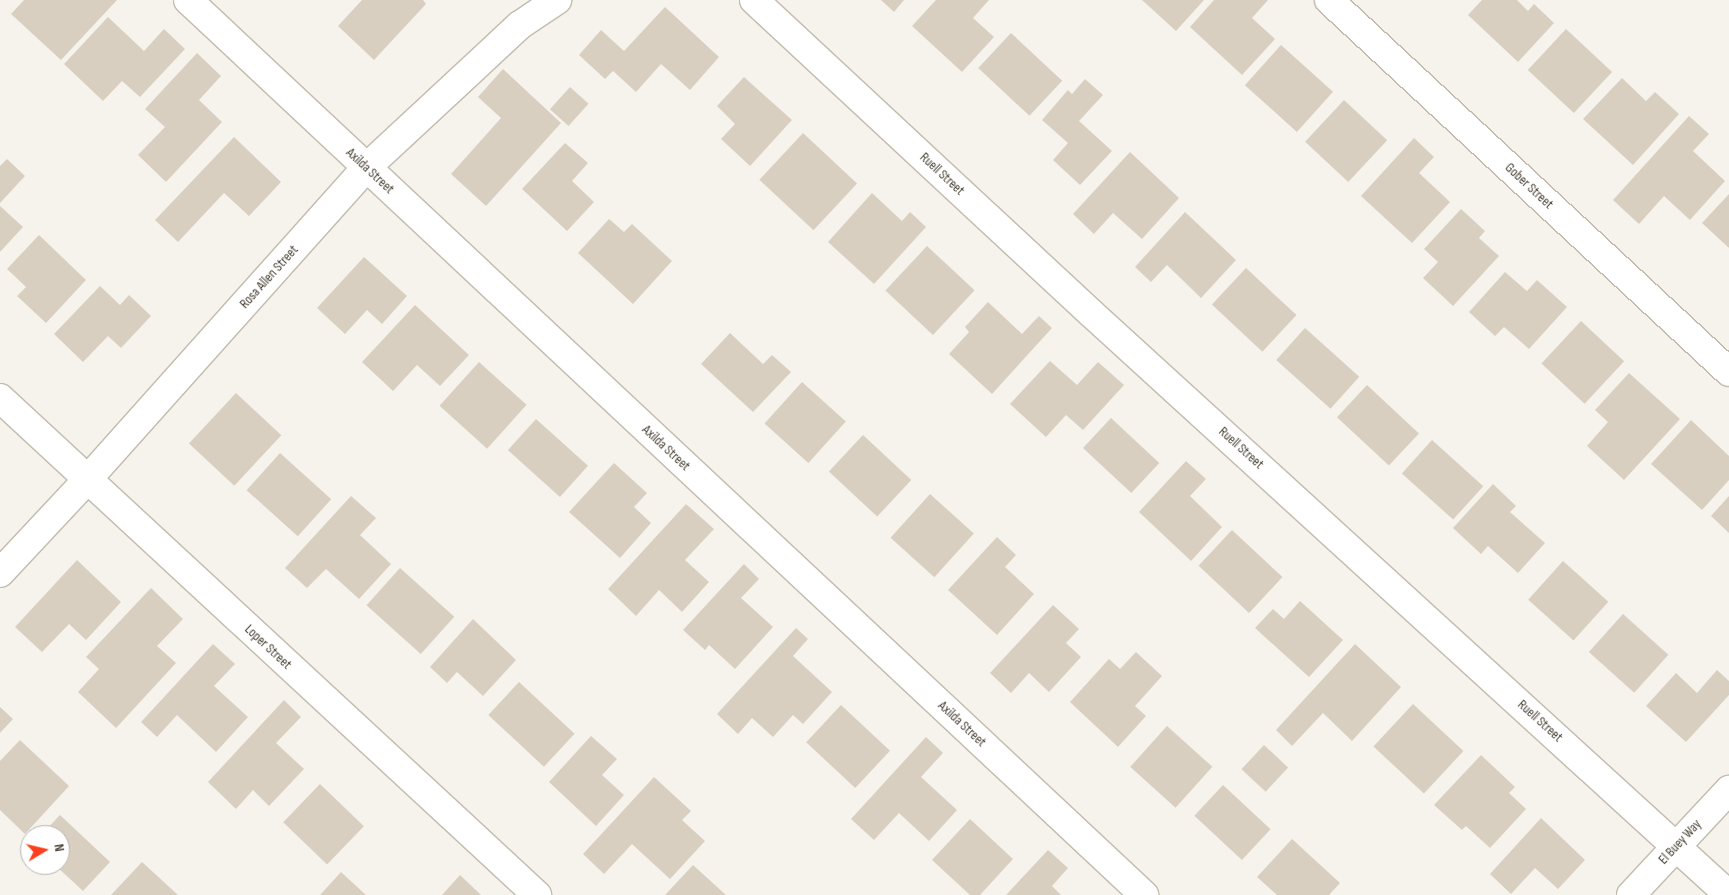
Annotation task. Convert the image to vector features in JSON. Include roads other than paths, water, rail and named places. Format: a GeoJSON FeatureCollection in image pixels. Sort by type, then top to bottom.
{"type":"FeatureCollection","features":[{"type":"Feature","properties":{"kind":"street","name":"Axilda Street"},"geometry":{"type":"LineString","coordinates":[[188,0],[1144,895]]}},
{"type":"Feature","properties":{"kind":"street","name":"Rosa Allen Street"},"geometry":{"type":"LineString","coordinates":[[0,573],[88,480],[366,168],[520,25],[557,0]]}},
{"type":"Feature","properties":{"kind":"street","name":"Ruell Street"},"geometry":{"type":"LineString","coordinates":[[754,0],[1092,314],[1677,845],[1729,895]]}},
{"type":"Feature","properties":{"kind":"street","name":"Gober Street"},"geometry":{"type":"LineString","coordinates":[[1330,0],[1729,372]]}},
{"type":"Feature","properties":{"kind":"street","name":"Loper Street"},"geometry":{"type":"LineString","coordinates":[[0,398],[537,895]]}},
{"type":"Feature","properties":{"kind":"street","name":"El Buey Way"},"geometry":{"type":"LineString","coordinates":[[1631,895],[1729,790]]}}]}
